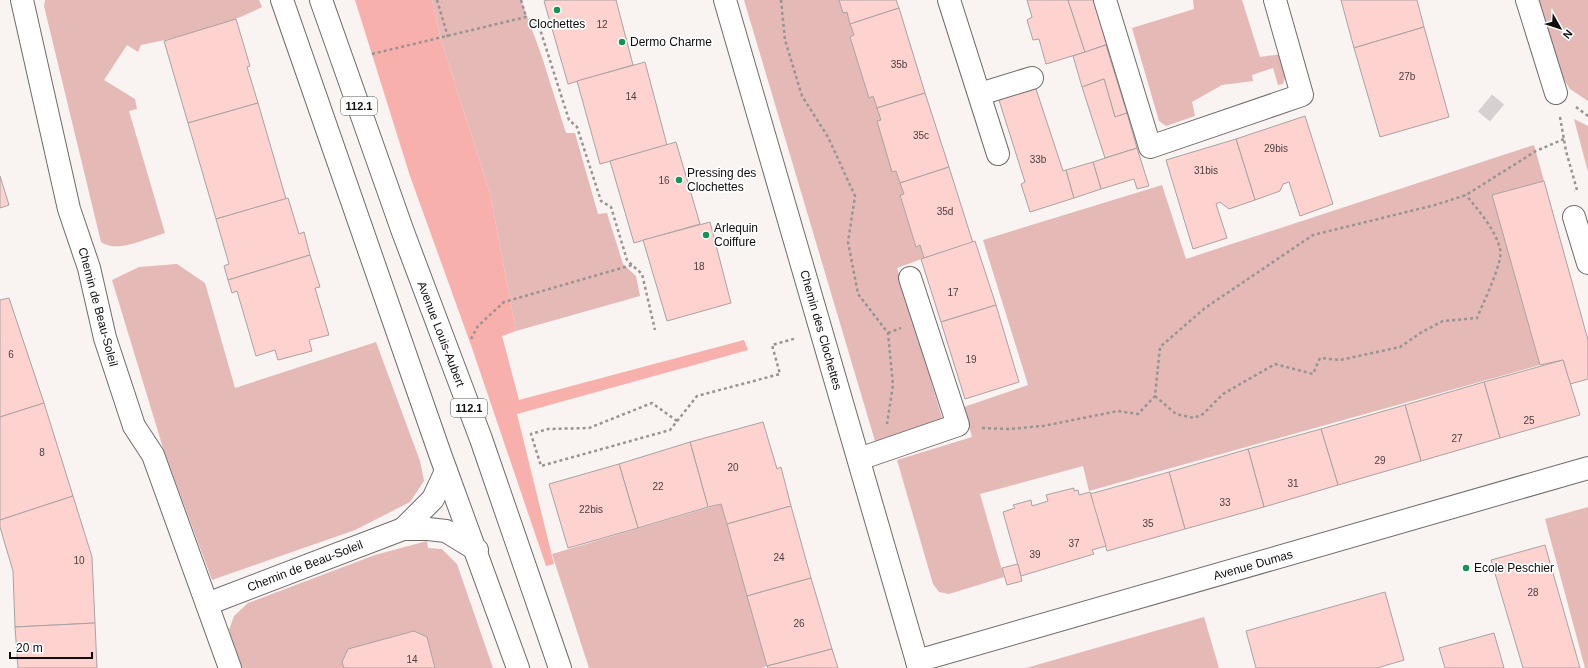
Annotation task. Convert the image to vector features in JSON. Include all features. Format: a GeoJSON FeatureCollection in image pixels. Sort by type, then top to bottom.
{"type":"FeatureCollection","features":[{"type":"Feature","properties":{"kind":"street","name":"Chemin de Beau-Soleil"},"geometry":{"type":"LineString","coordinates":[[22,0],[69,209],[89,268],[105,338],[134,426],[153,455],[230,668]]}},
{"type":"Feature","properties":{"kind":"street"},"geometry":{"type":"LineString","coordinates":[[282,0],[446,471],[477,550],[518,668]]}},
{"type":"Feature","properties":{"kind":"street","name":"Avenue Louis-Aubert"},"geometry":{"type":"LineString","coordinates":[[321,0],[403,232],[481,439],[560,668]]}},
{"type":"Feature","properties":{"kind":"street","name":"Chemin des Clochettes"},"geometry":{"type":"LineString","coordinates":[[725,0],[918,664]]}},
{"type":"Feature","properties":{"kind":"street"},"geometry":{"type":"LineString","coordinates":[[949,0],[998,154]]}},
{"type":"Feature","properties":{"kind":"street"},"geometry":{"type":"LineString","coordinates":[[1105,0],[1150,146],[1302,95],[1275,0]]}},
{"type":"Feature","properties":{"kind":"street"},"geometry":{"type":"LineString","coordinates":[[1527,0],[1556,93]]}},
{"type":"Feature","properties":{"kind":"street"},"geometry":{"type":"LineString","coordinates":[[980,94],[1032,78]]}},
{"type":"Feature","properties":{"kind":"street"},"geometry":{"type":"LineString","coordinates":[[1574,218],[1588,263]]}},
{"type":"Feature","properties":{"kind":"street"},"geometry":{"type":"LineString","coordinates":[[859,459],[958,425],[910,278]]}},
{"type":"Feature","properties":{"kind":"street","name":"Avenue Dumas"},"geometry":{"type":"LineString","coordinates":[[918,664],[1588,468]]}},
{"type":"Feature","properties":{"kind":"street","name":"Chemin de Beau-Soleil"},"geometry":{"type":"LineString","coordinates":[[403,529],[433,500],[446,471]]}},
{"type":"Feature","properties":{"kind":"street","name":"Chemin de Beau-Soleil"},"geometry":{"type":"LineString","coordinates":[[207,604],[403,529],[446,531],[477,550]]}},
{"type":"Feature","properties":{"kind":"path"},"geometry":{"type":"LineString","coordinates":[[437,0],[448,37]]}},
{"type":"Feature","properties":{"kind":"path"},"geometry":{"type":"LineString","coordinates":[[521,0],[526,18],[539,26],[569,120],[577,127],[601,201],[611,207],[627,260],[642,274],[655,330]]}},
{"type":"Feature","properties":{"kind":"path"},"geometry":{"type":"LineString","coordinates":[[781,0],[786,40],[802,96],[828,137],[855,196],[848,242],[858,294],[888,333],[893,385],[884,451]]}},
{"type":"Feature","properties":{"kind":"path"},"geometry":{"type":"LineString","coordinates":[[372,54],[526,18]]}},
{"type":"Feature","properties":{"kind":"path"},"geometry":{"type":"LineString","coordinates":[[1556,93],[1564,139],[1577,190],[1571,192]]}},
{"type":"Feature","properties":{"kind":"path"},"geometry":{"type":"LineString","coordinates":[[958,425],[970,428],[1008,429],[1043,426],[1118,411],[1138,414],[1155,396],[1160,347],[1205,308],[1313,235],[1435,205],[1466,195],[1536,151],[1564,139]]}},
{"type":"Feature","properties":{"kind":"path"},"geometry":{"type":"LineString","coordinates":[[1155,396],[1176,414],[1194,418],[1203,414],[1223,394],[1275,364],[1313,374],[1320,358],[1340,360],[1400,347],[1422,332],[1443,321],[1477,318],[1494,277],[1501,250],[1487,222],[1466,195]]}},
{"type":"Feature","properties":{"kind":"path"},"geometry":{"type":"LineString","coordinates":[[470,341],[478,326],[504,302],[632,265]]}},
{"type":"Feature","properties":{"kind":"path"},"geometry":{"type":"LineString","coordinates":[[677,421],[652,402],[589,428],[548,429],[532,434],[541,466],[670,430],[697,396],[780,374],[772,344],[801,336]]}},
{"type":"Feature","properties":{"kind":"shaded area"},"geometry":{"type":"Polygon","coordinates":[[[45,0],[259,0],[262,7],[233,20],[187,34],[141,45],[138,52],[127,45],[104,80],[135,99],[137,109],[129,111],[165,233],[124,246],[108,245],[101,242],[44,6],[45,0]]]}},
{"type":"Feature","properties":{"kind":"shaded area"},"geometry":{"type":"Polygon","coordinates":[[[355,0],[432,0],[441,40],[490,193],[516,331],[502,336],[519,400],[744,340],[748,350],[517,414],[554,564],[546,566],[472,348],[410,176],[355,0]]]}},
{"type":"Feature","properties":{"kind":"shaded area"},"geometry":{"type":"Polygon","coordinates":[[[432,0],[521,0],[541,54],[566,133],[575,133],[598,214],[607,213],[623,264],[636,276],[640,296],[516,331],[490,193],[441,40],[432,0]]]}},
{"type":"Feature","properties":{"kind":"shaded area"},"geometry":{"type":"Polygon","coordinates":[[[744,0],[839,0],[843,13],[847,12],[854,35],[850,37],[869,98],[873,96],[881,120],[877,121],[904,194],[900,196],[916,246],[920,245],[924,258],[897,268],[943,421],[875,441],[744,0]]]}},
{"type":"Feature","properties":{"kind":"shaded area"},"geometry":{"type":"Polygon","coordinates":[[[1193,0],[1242,0],[1260,57],[1282,54],[1286,75],[1283,84],[1278,85],[1273,68],[1252,75],[1253,81],[1222,85],[1192,102],[1195,116],[1166,126],[1159,121],[1132,28],[1194,9],[1193,0]]]}},
{"type":"Feature","properties":{"kind":"shaded area"},"geometry":{"type":"Polygon","coordinates":[[[1537,0],[1588,0],[1588,101],[1570,89],[1559,72],[1537,0]]]}},
{"type":"Feature","properties":{"kind":"shaded area"},"geometry":{"type":"Polygon","coordinates":[[[1574,119],[1588,126],[1588,172],[1574,119]]]}},
{"type":"Feature","properties":{"kind":"shaded area"},"geometry":{"type":"Polygon","coordinates":[[[1534,145],[1544,181],[1492,195],[1540,365],[1089,491],[1083,466],[980,494],[1004,577],[949,594],[939,592],[933,584],[897,460],[972,437],[964,407],[1028,385],[983,240],[1162,185],[1186,259],[1534,145]]]}},
{"type":"Feature","properties":{"kind":"shaded area"},"geometry":{"type":"Polygon","coordinates":[[[177,264],[205,283],[235,388],[376,342],[420,461],[424,481],[410,502],[355,530],[212,580],[163,448],[112,280],[139,267],[177,264]]]}},
{"type":"Feature","properties":{"kind":"shaded area"},"geometry":{"type":"Polygon","coordinates":[[[721,504],[767,666],[762,668],[589,668],[552,554],[721,504]]]}},
{"type":"Feature","properties":{"kind":"shaded area"},"geometry":{"type":"Polygon","coordinates":[[[1588,507],[1588,668],[1585,668],[1545,519],[1588,507]]]}},
{"type":"Feature","properties":{"kind":"shaded area"},"geometry":{"type":"Polygon","coordinates":[[[427,541],[428,548],[442,549],[457,564],[493,668],[435,668],[427,638],[342,662],[344,668],[242,668],[229,630],[234,616],[248,603],[375,555],[427,541]]]}},
{"type":"Feature","properties":{"kind":"shaded area"},"geometry":{"type":"Polygon","coordinates":[[[1204,617],[1219,668],[1026,668],[1204,617]]]}},
{"type":"Feature","properties":{"kind":"building"},"geometry":{"type":"Polygon","coordinates":[[[616,0],[633,65],[568,84],[544,1],[616,0]]]}},
{"type":"Feature","properties":{"kind":"building"},"geometry":{"type":"Polygon","coordinates":[[[839,0],[896,0],[899,8],[850,24],[847,12],[843,13],[839,0]]]}},
{"type":"Feature","properties":{"kind":"building"},"geometry":{"type":"Polygon","coordinates":[[[1027,0],[1068,0],[1085,52],[1046,64],[1039,39],[1033,40],[1027,20],[1032,17],[1027,0]]]}},
{"type":"Feature","properties":{"kind":"building"},"geometry":{"type":"Polygon","coordinates":[[[1068,0],[1095,0],[1108,44],[1085,52],[1068,0]]]}},
{"type":"Feature","properties":{"kind":"building"},"geometry":{"type":"Polygon","coordinates":[[[1341,0],[1417,0],[1424,27],[1354,48],[1341,0]]]}},
{"type":"Feature","properties":{"kind":"building"},"geometry":{"type":"Polygon","coordinates":[[[899,8],[925,93],[877,108],[873,96],[869,98],[850,37],[854,35],[850,24],[899,8]]]}},
{"type":"Feature","properties":{"kind":"building"},"geometry":{"type":"Polygon","coordinates":[[[236,19],[250,66],[247,67],[258,103],[188,123],[164,41],[236,19]]]}},
{"type":"Feature","properties":{"kind":"building"},"geometry":{"type":"Polygon","coordinates":[[[1424,27],[1449,117],[1380,137],[1354,48],[1424,27]]]}},
{"type":"Feature","properties":{"kind":"building"},"geometry":{"type":"Polygon","coordinates":[[[1106,45],[1127,113],[1115,117],[1104,79],[1082,87],[1073,56],[1106,45]]]}},
{"type":"Feature","properties":{"kind":"building"},"geometry":{"type":"Polygon","coordinates":[[[645,62],[667,145],[600,164],[577,81],[645,62]]]}},
{"type":"Feature","properties":{"kind":"building"},"geometry":{"type":"Polygon","coordinates":[[[1104,79],[1115,117],[1127,113],[1137,148],[1105,158],[1082,87],[1104,79]]]}},
{"type":"Feature","properties":{"kind":"building"},"geometry":{"type":"Polygon","coordinates":[[[1035,86],[1063,171],[1066,170],[1074,198],[1030,212],[1021,184],[1025,182],[998,97],[1035,86]]]}},
{"type":"Feature","properties":{"kind":"building"},"geometry":{"type":"Polygon","coordinates":[[[925,93],[949,167],[900,183],[896,171],[892,172],[877,121],[881,120],[877,108],[925,93]]]}},
{"type":"Feature","properties":{"kind":"building"},"geometry":{"type":"Polygon","coordinates":[[[258,103],[286,199],[216,219],[188,123],[258,103]]]}},
{"type":"Feature","properties":{"kind":"building"},"geometry":{"type":"Polygon","coordinates":[[[1305,116],[1333,204],[1300,216],[1289,182],[1283,184],[1280,191],[1255,200],[1236,139],[1305,116]]]}},
{"type":"Feature","properties":{"kind":"building"},"geometry":{"type":"Polygon","coordinates":[[[1236,139],[1255,200],[1229,209],[1220,202],[1216,204],[1227,238],[1193,249],[1166,160],[1236,139]]]}},
{"type":"Feature","properties":{"kind":"building"},"geometry":{"type":"Polygon","coordinates":[[[676,142],[700,224],[634,243],[610,161],[676,142]]]}},
{"type":"Feature","properties":{"kind":"building"},"geometry":{"type":"Polygon","coordinates":[[[1137,148],[1149,186],[1137,189],[1134,179],[1101,189],[1093,162],[1137,148]]]}},
{"type":"Feature","properties":{"kind":"building"},"geometry":{"type":"Polygon","coordinates":[[[1093,162],[1101,189],[1074,198],[1066,170],[1093,162]]]}},
{"type":"Feature","properties":{"kind":"building"},"geometry":{"type":"Polygon","coordinates":[[[949,167],[973,243],[924,258],[920,245],[916,247],[900,195],[904,194],[900,183],[949,167]]]}},
{"type":"Feature","properties":{"kind":"building"},"geometry":{"type":"Polygon","coordinates":[[[0,176],[9,205],[0,208],[0,176]]]}},
{"type":"Feature","properties":{"kind":"building"},"geometry":{"type":"Polygon","coordinates":[[[1544,181],[1588,340],[1588,379],[1570,384],[1563,360],[1540,365],[1492,195],[1544,181]]]}},
{"type":"Feature","properties":{"kind":"building"},"geometry":{"type":"Polygon","coordinates":[[[288,198],[299,234],[304,232],[310,255],[228,280],[224,266],[229,264],[216,219],[288,198]]]}},
{"type":"Feature","properties":{"kind":"building"},"geometry":{"type":"Polygon","coordinates":[[[710,222],[731,303],[667,321],[643,240],[710,222]]]}},
{"type":"Feature","properties":{"kind":"building"},"geometry":{"type":"Polygon","coordinates":[[[975,241],[996,305],[941,322],[921,259],[975,241]]]}},
{"type":"Feature","properties":{"kind":"building"},"geometry":{"type":"Polygon","coordinates":[[[310,255],[320,287],[315,288],[329,335],[309,340],[312,351],[278,360],[275,350],[256,356],[237,291],[232,293],[228,280],[310,255]]]}},
{"type":"Feature","properties":{"kind":"building"},"geometry":{"type":"Polygon","coordinates":[[[9,298],[44,403],[0,417],[0,300],[9,298]]]}},
{"type":"Feature","properties":{"kind":"building"},"geometry":{"type":"Polygon","coordinates":[[[996,305],[1019,382],[965,399],[941,322],[996,305]]]}},
{"type":"Feature","properties":{"kind":"building"},"geometry":{"type":"Polygon","coordinates":[[[1563,360],[1580,415],[1500,438],[1484,382],[1563,360]]]}},
{"type":"Feature","properties":{"kind":"building"},"geometry":{"type":"Polygon","coordinates":[[[1484,382],[1500,438],[1421,461],[1405,405],[1484,382]]]}},
{"type":"Feature","properties":{"kind":"building"},"geometry":{"type":"Polygon","coordinates":[[[44,403],[73,496],[0,520],[0,417],[44,403]]]}},
{"type":"Feature","properties":{"kind":"building"},"geometry":{"type":"Polygon","coordinates":[[[1405,405],[1421,461],[1338,485],[1321,429],[1405,405]]]}},
{"type":"Feature","properties":{"kind":"building"},"geometry":{"type":"Polygon","coordinates":[[[763,422],[777,469],[781,467],[791,506],[727,524],[721,504],[708,507],[690,442],[763,422]]]}},
{"type":"Feature","properties":{"kind":"building"},"geometry":{"type":"Polygon","coordinates":[[[1321,429],[1338,485],[1264,507],[1248,449],[1321,429]]]}},
{"type":"Feature","properties":{"kind":"building"},"geometry":{"type":"Polygon","coordinates":[[[690,442],[708,507],[638,528],[619,464],[690,442]]]}},
{"type":"Feature","properties":{"kind":"building"},"geometry":{"type":"Polygon","coordinates":[[[1248,449],[1264,507],[1185,529],[1169,472],[1248,449]]]}},
{"type":"Feature","properties":{"kind":"building"},"geometry":{"type":"Polygon","coordinates":[[[619,464],[638,528],[568,548],[549,484],[619,464]]]}},
{"type":"Feature","properties":{"kind":"building"},"geometry":{"type":"Polygon","coordinates":[[[1169,472],[1185,529],[1107,551],[1090,494],[1169,472]]]}},
{"type":"Feature","properties":{"kind":"building"},"geometry":{"type":"Polygon","coordinates":[[[1074,488],[1074,491],[1078,490],[1079,495],[1090,492],[1106,546],[1092,550],[1094,554],[1021,576],[1003,512],[1015,508],[1013,505],[1031,500],[1032,506],[1048,501],[1046,495],[1074,488]]]}},
{"type":"Feature","properties":{"kind":"building"},"geometry":{"type":"Polygon","coordinates":[[[73,496],[92,557],[95,623],[15,627],[13,571],[0,527],[0,520],[73,496]]]}},
{"type":"Feature","properties":{"kind":"building"},"geometry":{"type":"Polygon","coordinates":[[[791,506],[811,578],[747,596],[727,524],[791,506]]]}},
{"type":"Feature","properties":{"kind":"building"},"geometry":{"type":"Polygon","coordinates":[[[1545,545],[1580,668],[1523,668],[1491,560],[1545,545]]]}},
{"type":"Feature","properties":{"kind":"building"},"geometry":{"type":"Polygon","coordinates":[[[1018,564],[1022,581],[1007,585],[1002,568],[1018,564]]]}},
{"type":"Feature","properties":{"kind":"building"},"geometry":{"type":"Polygon","coordinates":[[[811,578],[832,649],[767,666],[747,596],[811,578]]]}},
{"type":"Feature","properties":{"kind":"building"},"geometry":{"type":"Polygon","coordinates":[[[1385,592],[1404,660],[1377,668],[1256,668],[1246,631],[1385,592]]]}},
{"type":"Feature","properties":{"kind":"building"},"geometry":{"type":"Polygon","coordinates":[[[95,623],[97,668],[18,668],[15,627],[95,623]]]}},
{"type":"Feature","properties":{"kind":"building"},"geometry":{"type":"Polygon","coordinates":[[[414,631],[427,637],[435,668],[344,668],[342,662],[348,649],[414,631]]]}},
{"type":"Feature","properties":{"kind":"building"},"geometry":{"type":"Polygon","coordinates":[[[1494,633],[1504,668],[1445,668],[1439,648],[1494,633]]]}},
{"type":"Feature","properties":{"kind":"building"},"geometry":{"type":"Polygon","coordinates":[[[832,649],[838,668],[768,668],[767,666],[832,649]]]}},
{"type":"Feature","properties":{"kind":"tunnel"},"geometry":{"type":"LineString","coordinates":[[1485,103],[1497,113]]}},
{"type":"Feature","properties":{"kind":"place","name":"Clochettes"},"geometry":{"type":"Point","coordinates":[557,10]}},
{"type":"Feature","properties":{"kind":"place","name":"Dermo Charme"},"geometry":{"type":"Point","coordinates":[622,42]}},
{"type":"Feature","properties":{"kind":"place","name":"Pressing des Clochettes"},"geometry":{"type":"Point","coordinates":[679,180]}},
{"type":"Feature","properties":{"kind":"place","name":"Arlequin Coiffure"},"geometry":{"type":"Point","coordinates":[706,235]}},
{"type":"Feature","properties":{"kind":"place","name":"Ecole Peschier"},"geometry":{"type":"Point","coordinates":[1466,568]}}]}
